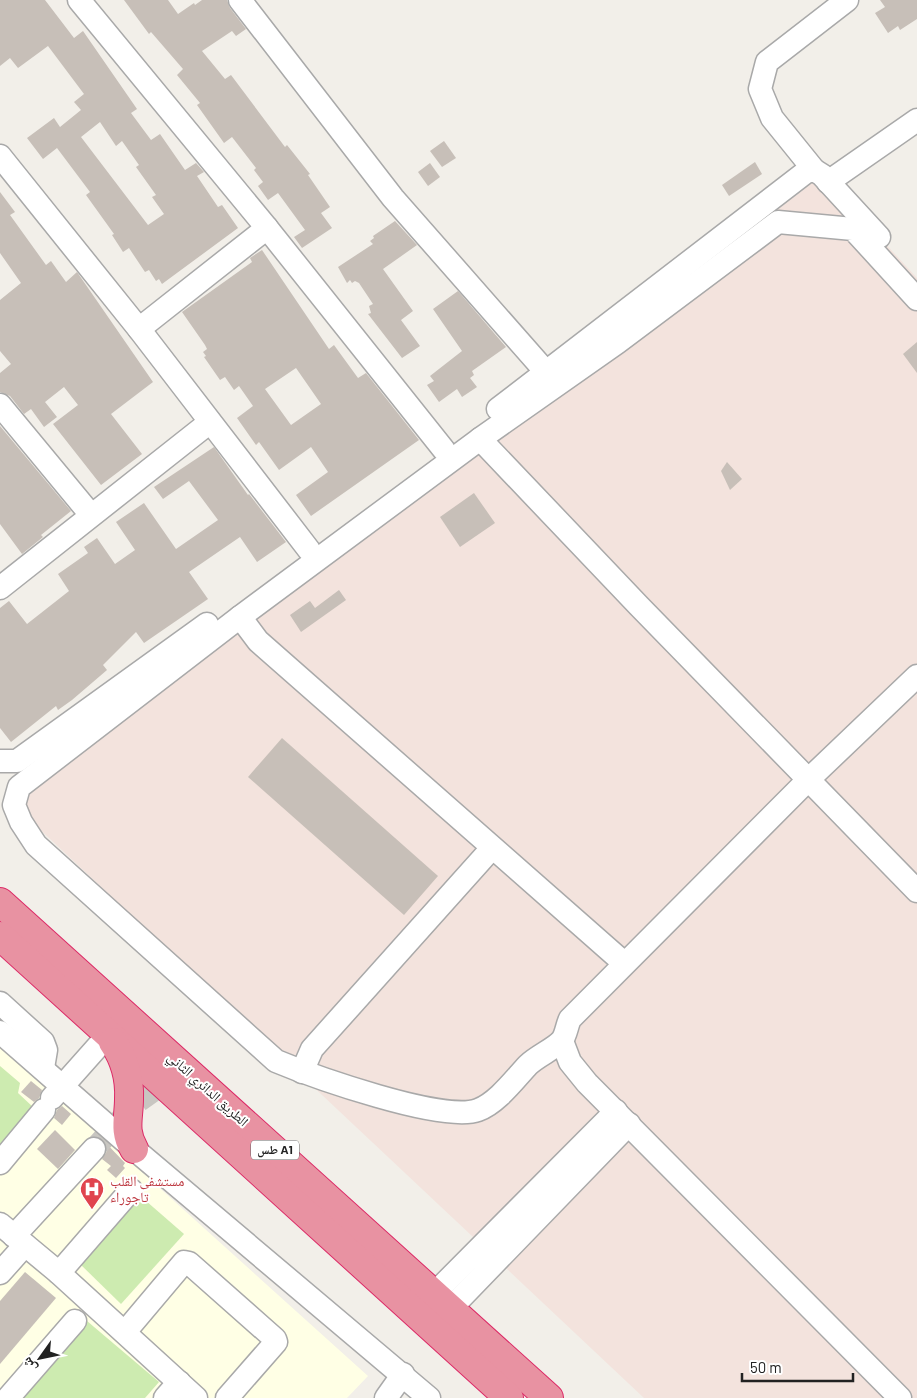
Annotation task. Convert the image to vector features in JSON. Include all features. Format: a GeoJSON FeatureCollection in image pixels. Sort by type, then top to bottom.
{"type":"FeatureCollection","features":[{"type":"Feature","properties":{"kind":"highway","name":"الطريق الدائري الثاني"},"geometry":{"type":"LineString","coordinates":[[0,902],[549,1398]]}},
{"type":"Feature","properties":{"kind":"highway","name":"الطريق الدائري الثاني"},"geometry":{"type":"LineString","coordinates":[[0,936],[509,1398]]}},
{"type":"Feature","properties":{"kind":"highway"},"geometry":{"type":"LineString","coordinates":[[108,1035],[122,1058],[126,1072],[129,1099],[126,1132],[134,1149]]}},
{"type":"Feature","properties":{"kind":"street"},"geometry":{"type":"LineString","coordinates":[[78,0],[267,228],[444,450]]}},
{"type":"Feature","properties":{"kind":"street"},"geometry":{"type":"LineString","coordinates":[[240,0],[393,198],[546,372]]}},
{"type":"Feature","properties":{"kind":"street"},"geometry":{"type":"LineString","coordinates":[[847,0],[767,62],[760,89],[772,118],[821,176],[917,278]]}},
{"type":"Feature","properties":{"kind":"street"},"geometry":{"type":"LineString","coordinates":[[0,761],[18,761],[309,550],[444,450],[806,172],[821,176],[917,120]]}},
{"type":"Feature","properties":{"kind":"street"},"geometry":{"type":"LineString","coordinates":[[0,156],[139,329],[309,550]]}},
{"type":"Feature","properties":{"kind":"street"},"geometry":{"type":"LineString","coordinates":[[915,683],[808,780],[624,963],[570,1019],[562,1041],[536,1057],[488,1106],[475,1111],[454,1113],[420,1108],[302,1072],[276,1060],[261,1049],[36,845],[21,822],[14,805],[19,787],[240,617],[480,438],[618,342],[778,222],[853,229],[917,299]]}},
{"type":"Feature","properties":{"kind":"street"},"geometry":{"type":"LineString","coordinates":[[139,329],[267,228]]}},
{"type":"Feature","properties":{"kind":"street"},"geometry":{"type":"LineString","coordinates":[[0,405],[91,515]]}},
{"type":"Feature","properties":{"kind":"street"},"geometry":{"type":"LineString","coordinates":[[0,588],[210,422]]}},
{"type":"Feature","properties":{"kind":"street"},"geometry":{"type":"LineString","coordinates":[[480,438],[917,891]]}},
{"type":"Feature","properties":{"kind":"street"},"geometry":{"type":"LineString","coordinates":[[240,617],[258,641],[624,963]]}},
{"type":"Feature","properties":{"kind":"street"},"geometry":{"type":"LineString","coordinates":[[302,1072],[312,1049],[492,848]]}},
{"type":"Feature","properties":{"kind":"street"},"geometry":{"type":"LineString","coordinates":[[0,1003],[43,1042],[46,1050],[43,1068]]}},
{"type":"Feature","properties":{"kind":"street"},"geometry":{"type":"LineString","coordinates":[[0,1032],[43,1068],[54,1096]]}},
{"type":"Feature","properties":{"kind":"street"},"geometry":{"type":"LineString","coordinates":[[0,1163],[54,1096],[108,1035]]}},
{"type":"Feature","properties":{"kind":"street"},"geometry":{"type":"LineString","coordinates":[[562,1041],[570,1062],[623,1118],[900,1398]]}},
{"type":"Feature","properties":{"kind":"street"},"geometry":{"type":"LineString","coordinates":[[0,1044],[54,1096],[134,1149],[403,1374],[429,1398]]}},
{"type":"Feature","properties":{"kind":"street"},"geometry":{"type":"LineString","coordinates":[[442,1301],[623,1118]]}},
{"type":"Feature","properties":{"kind":"street"},"geometry":{"type":"LineString","coordinates":[[0,1273],[13,1235],[94,1149]]}},
{"type":"Feature","properties":{"kind":"street"},"geometry":{"type":"LineString","coordinates":[[59,1274],[131,1190]]}},
{"type":"Feature","properties":{"kind":"street"},"geometry":{"type":"LineString","coordinates":[[13,1235],[125,1332],[172,1390],[196,1398]]}},
{"type":"Feature","properties":{"kind":"street"},"geometry":{"type":"LineString","coordinates":[[125,1332],[184,1262],[189,1263],[275,1339],[276,1342],[227,1398]]}},
{"type":"Feature","properties":{"kind":"street"},"geometry":{"type":"LineString","coordinates":[[8,1398],[75,1321]]}},
{"type":"Feature","properties":{"kind":"street"},"geometry":{"type":"LineString","coordinates":[[386,1398],[403,1374]]}},
{"type":"Feature","properties":{"kind":"shaded area"},"geometry":{"type":"Polygon","coordinates":[[[822,175],[917,278],[917,1398],[644,1398],[14,805],[822,175]]]}},
{"type":"Feature","properties":{"kind":"shaded area","name":"مستشفى القلب تاجوراء"},"geometry":{"type":"Polygon","coordinates":[[[0,1044],[368,1376],[347,1398],[0,1398],[0,1044]]]}},
{"type":"Feature","properties":{"kind":"green space"},"geometry":{"type":"Polygon","coordinates":[[[0,1066],[20,1083],[18,1093],[34,1108],[0,1146],[0,1066]]]}},
{"type":"Feature","properties":{"kind":"green space"},"geometry":{"type":"Polygon","coordinates":[[[138,1194],[184,1234],[121,1304],[78,1262],[138,1194]]]}},
{"type":"Feature","properties":{"kind":"green space"},"geometry":{"type":"Polygon","coordinates":[[[87,1321],[159,1382],[145,1398],[21,1398],[87,1321]]]}},
{"type":"Feature","properties":{"kind":"building"},"geometry":{"type":"Polygon","coordinates":[[[0,0],[45,0],[74,38],[83,31],[137,109],[131,113],[151,140],[160,134],[185,170],[196,163],[204,172],[197,176],[218,207],[222,205],[238,228],[162,284],[159,279],[156,281],[149,270],[145,272],[129,248],[123,252],[112,235],[114,234],[86,195],[90,192],[57,148],[43,159],[27,138],[54,118],[60,127],[81,110],[74,102],[84,94],[48,46],[18,68],[10,58],[0,66],[0,0]],[[100,122],[81,137],[148,225],[164,214],[152,197],[156,195],[136,167],[139,165],[122,141],[116,146],[100,122]]]}},
{"type":"Feature","properties":{"kind":"building"},"geometry":{"type":"Polygon","coordinates":[[[124,0],[168,0],[178,14],[202,0],[227,0],[230,8],[246,29],[236,36],[232,31],[202,51],[225,79],[231,75],[285,147],[287,145],[310,174],[308,175],[330,207],[321,213],[332,228],[302,248],[294,237],[305,230],[278,193],[268,200],[258,186],[263,182],[254,170],[256,168],[232,137],[224,143],[197,105],[200,103],[177,75],[183,69],[151,32],[149,34],[124,0]]]}},
{"type":"Feature","properties":{"kind":"building"},"geometry":{"type":"Polygon","coordinates":[[[880,0],[917,0],[917,19],[900,30],[898,26],[888,33],[875,13],[885,7],[880,0]]]}},
{"type":"Feature","properties":{"kind":"building"},"geometry":{"type":"Polygon","coordinates":[[[444,141],[456,158],[442,167],[430,151],[444,141]]]}},
{"type":"Feature","properties":{"kind":"building"},"geometry":{"type":"Polygon","coordinates":[[[755,162],[762,174],[729,196],[722,185],[755,162]]]}},
{"type":"Feature","properties":{"kind":"building"},"geometry":{"type":"Polygon","coordinates":[[[430,163],[440,177],[428,186],[418,172],[430,163]]]}},
{"type":"Feature","properties":{"kind":"building"},"geometry":{"type":"Polygon","coordinates":[[[0,192],[15,212],[10,215],[46,265],[51,261],[66,282],[77,272],[153,382],[111,414],[142,454],[101,485],[53,424],[78,405],[64,387],[45,402],[57,417],[44,427],[31,409],[24,414],[10,396],[0,392],[0,373],[11,364],[0,351],[0,300],[21,283],[0,253],[0,192]]]}},
{"type":"Feature","properties":{"kind":"building"},"geometry":{"type":"Polygon","coordinates":[[[395,221],[417,245],[383,269],[413,311],[401,320],[420,346],[402,358],[368,314],[371,313],[369,306],[373,304],[359,283],[355,281],[352,283],[350,280],[347,283],[338,267],[373,244],[370,241],[374,238],[373,236],[395,221]]]}},
{"type":"Feature","properties":{"kind":"building"},"geometry":{"type":"Polygon","coordinates":[[[262,250],[329,349],[334,345],[358,378],[366,373],[419,440],[311,516],[296,495],[328,472],[311,447],[279,470],[259,442],[256,445],[237,418],[253,406],[239,386],[234,390],[225,377],[220,380],[204,357],[206,356],[203,352],[207,349],[205,345],[182,312],[252,262],[250,258],[262,250]],[[296,368],[265,389],[291,425],[321,404],[296,368]]]}},
{"type":"Feature","properties":{"kind":"building"},"geometry":{"type":"Polygon","coordinates":[[[458,291],[506,347],[472,371],[474,375],[470,378],[477,387],[462,397],[457,389],[439,402],[427,385],[434,381],[430,376],[462,351],[433,309],[458,291]]]}},
{"type":"Feature","properties":{"kind":"building"},"geometry":{"type":"Polygon","coordinates":[[[917,342],[917,373],[903,354],[917,342]]]}},
{"type":"Feature","properties":{"kind":"building"},"geometry":{"type":"Polygon","coordinates":[[[0,426],[71,511],[41,535],[43,537],[22,554],[0,524],[0,426]]]}},
{"type":"Feature","properties":{"kind":"building"},"geometry":{"type":"Polygon","coordinates":[[[214,447],[248,495],[286,542],[257,562],[240,537],[189,572],[208,599],[144,643],[136,632],[103,665],[107,670],[72,700],[58,710],[56,706],[11,742],[0,728],[0,608],[9,601],[27,624],[69,591],[58,574],[88,553],[84,547],[97,538],[115,564],[135,550],[116,522],[144,503],[176,549],[218,520],[189,481],[163,499],[154,487],[214,447]]]}},
{"type":"Feature","properties":{"kind":"building"},"geometry":{"type":"Polygon","coordinates":[[[727,462],[742,479],[730,490],[721,471],[727,462]]]}},
{"type":"Feature","properties":{"kind":"building"},"geometry":{"type":"Polygon","coordinates":[[[474,493],[495,523],[460,547],[440,517],[474,493]]]}},
{"type":"Feature","properties":{"kind":"building"},"geometry":{"type":"Polygon","coordinates":[[[339,590],[346,600],[301,632],[290,615],[310,601],[315,608],[339,590]]]}},
{"type":"Feature","properties":{"kind":"building"},"geometry":{"type":"Polygon","coordinates":[[[282,738],[438,876],[404,915],[248,777],[282,738]]]}},
{"type":"Feature","properties":{"kind":"building"},"geometry":{"type":"Polygon","coordinates":[[[31,1081],[42,1090],[39,1098],[34,1102],[21,1092],[31,1081]]]}},
{"type":"Feature","properties":{"kind":"building"},"geometry":{"type":"Polygon","coordinates":[[[62,1106],[71,1114],[62,1125],[54,1118],[57,1110],[62,1106]]]}},
{"type":"Feature","properties":{"kind":"building"},"geometry":{"type":"Polygon","coordinates":[[[55,1130],[75,1150],[58,1169],[37,1149],[55,1130]]]}},
{"type":"Feature","properties":{"kind":"building"},"geometry":{"type":"Polygon","coordinates":[[[104,1141],[125,1163],[123,1166],[125,1168],[116,1178],[107,1170],[111,1166],[102,1159],[107,1151],[104,1141]]]}},
{"type":"Feature","properties":{"kind":"building"},"geometry":{"type":"Polygon","coordinates":[[[25,1272],[56,1298],[0,1364],[0,1301],[25,1272]]]}},
{"type":"Feature","properties":{"kind":"tunnel"},"geometry":{"type":"LineString","coordinates":[[94,1149],[135,1104],[163,1084]]}},
{"type":"Feature","properties":{"kind":"place","name":"مستشفى القلب تاجوراء"},"geometry":{"type":"Point","coordinates":[92,1210]}}]}
